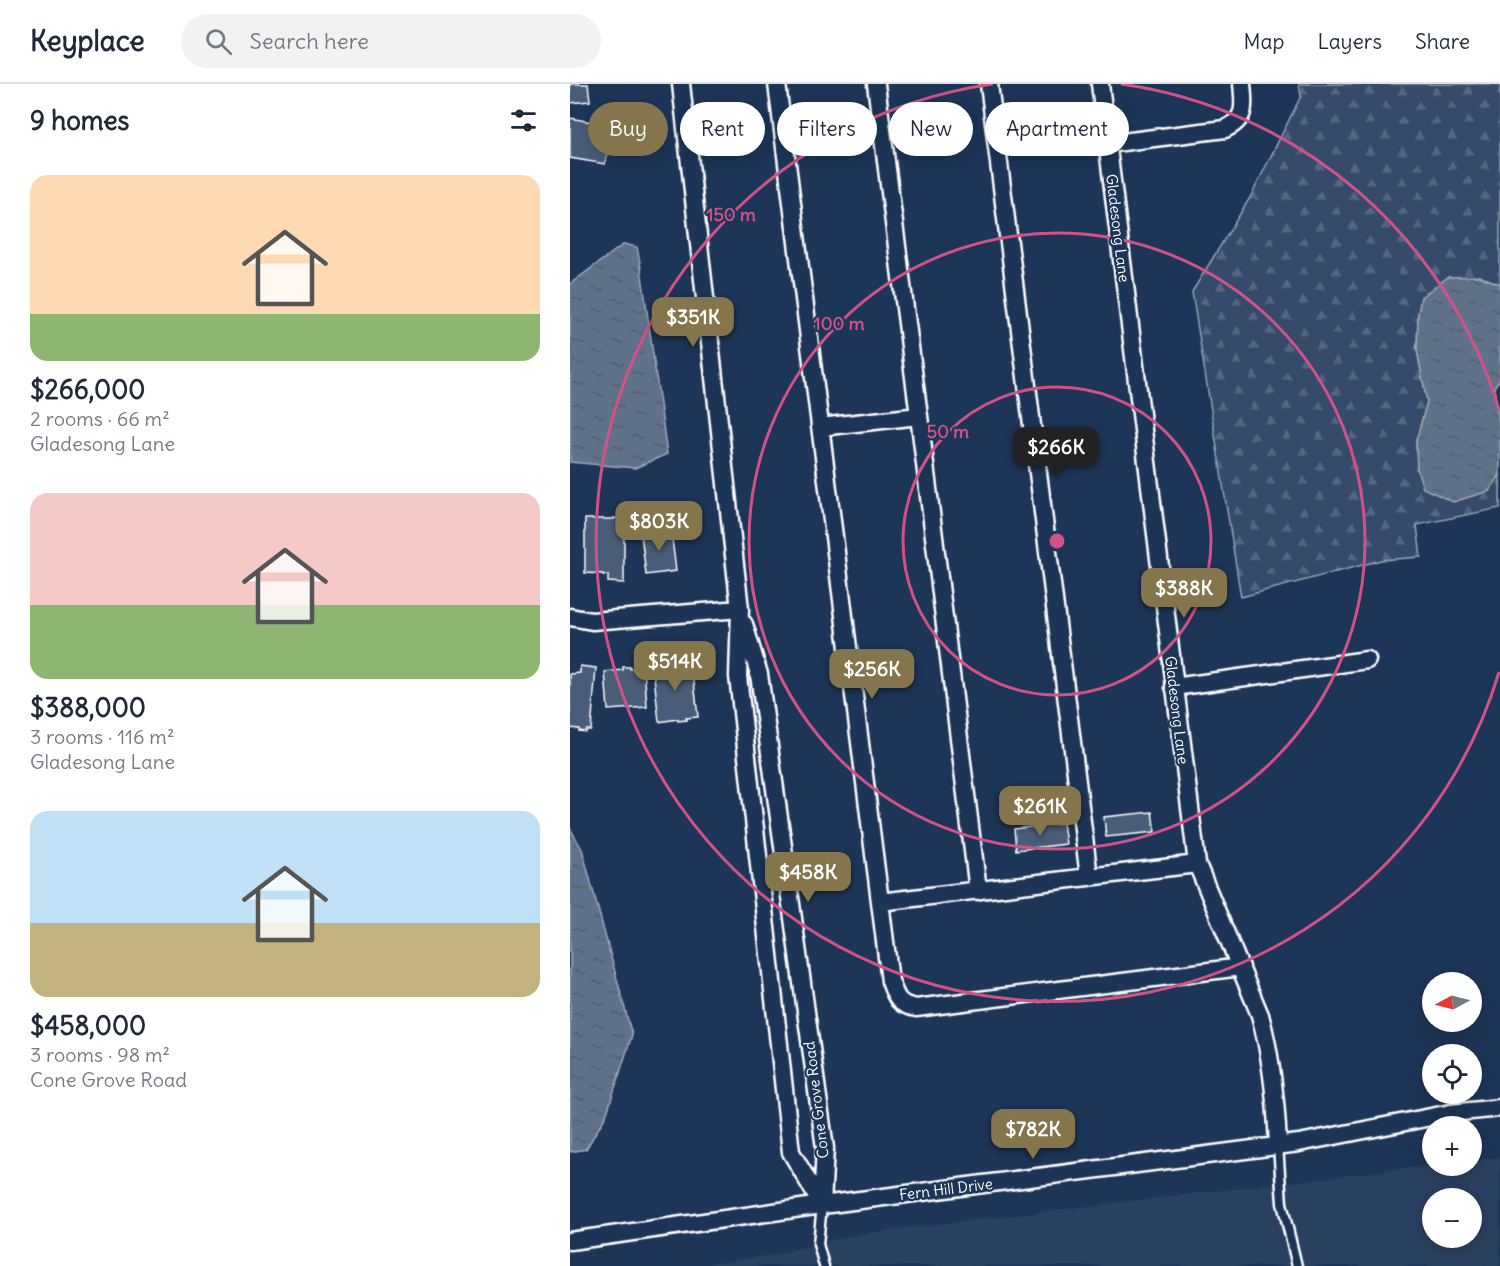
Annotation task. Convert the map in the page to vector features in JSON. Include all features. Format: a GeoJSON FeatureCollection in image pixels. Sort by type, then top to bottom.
{"type":"FeatureCollection","features":[{"type":"Feature","properties":{"kind":"street","name":"Cone Grove Road"},"geometry":{"type":"LineString","coordinates":[[681,84],[740,609],[738,676],[791,1152],[822,1205]]}},
{"type":"Feature","properties":{"kind":"street"},"geometry":{"type":"LineString","coordinates":[[777,84],[890,981],[898,1000],[908,1007],[916,1008],[1241,967]]}},
{"type":"Feature","properties":{"kind":"street"},"geometry":{"type":"LineString","coordinates":[[876,84],[978,891]]}},
{"type":"Feature","properties":{"kind":"street"},"geometry":{"type":"LineString","coordinates":[[989,84],[1089,877]]}},
{"type":"Feature","properties":{"kind":"street","name":"Gladesong Lane"},"geometry":{"type":"LineString","coordinates":[[1100,84],[1102,102]]}},
{"type":"Feature","properties":{"kind":"street"},"geometry":{"type":"LineString","coordinates":[[1129,141],[1218,131],[1232,126],[1239,121],[1244,108],[1242,84]]}},
{"type":"Feature","properties":{"kind":"street","name":"Gladesong Lane"},"geometry":{"type":"LineString","coordinates":[[1108,156],[1197,864],[1260,1015],[1274,1085],[1278,1145]]}},
{"type":"Feature","properties":{"kind":"street"},"geometry":{"type":"LineString","coordinates":[[820,427],[919,416]]}},
{"type":"Feature","properties":{"kind":"street","name":"Cone Grove Road"},"geometry":{"type":"LineString","coordinates":[[740,609],[759,674],[825,1148],[822,1205]]}},
{"type":"Feature","properties":{"kind":"street"},"geometry":{"type":"LineString","coordinates":[[570,617],[592,621],[740,609]]}},
{"type":"Feature","properties":{"kind":"street"},"geometry":{"type":"LineString","coordinates":[[1174,687],[1367,660]]}},
{"type":"Feature","properties":{"kind":"street"},"geometry":{"type":"LineString","coordinates":[[880,902],[1197,864]]}},
{"type":"Feature","properties":{"kind":"street"},"geometry":{"type":"LineString","coordinates":[[770,956],[798,953]]}},
{"type":"Feature","properties":{"kind":"street","name":"Fern Hill Drive"},"geometry":{"type":"LineString","coordinates":[[570,1241],[822,1205],[1299,1143],[1451,1113],[1500,1108]]}},
{"type":"Feature","properties":{"kind":"lane"},"geometry":{"type":"LineString","coordinates":[[1278,1145],[1282,1203],[1297,1266]]}},
{"type":"Feature","properties":{"kind":"lane"},"geometry":{"type":"LineString","coordinates":[[822,1205],[819,1244],[824,1266]]}},
{"type":"Feature","properties":{"kind":"shaded area"},"geometry":{"type":"Polygon","coordinates":[[[1500,1157],[1500,1266],[693,1266],[772,1255],[840,1238],[889,1230],[1422,1166],[1422,1176],[1482,1176],[1482,1159],[1500,1157]]]}},
{"type":"Feature","properties":{"kind":"green space"},"geometry":{"type":"Polygon","coordinates":[[[1299,84],[1500,84],[1500,284],[1479,276],[1421,297],[1417,350],[1427,402],[1416,441],[1417,469],[1489,491],[1500,475],[1500,508],[1417,525],[1421,557],[1381,560],[1241,597],[1192,292],[1251,196],[1301,96],[1299,84]]]}},
{"type":"Feature","properties":{"kind":"water"},"geometry":{"type":"Polygon","coordinates":[[[624,244],[637,247],[667,454],[635,468],[570,462],[570,284],[624,244]]]}},
{"type":"Feature","properties":{"kind":"water"},"geometry":{"type":"Polygon","coordinates":[[[1479,276],[1500,284],[1500,379],[1494,387],[1500,431],[1500,475],[1489,491],[1453,502],[1423,488],[1417,469],[1416,441],[1427,402],[1417,350],[1418,315],[1421,297],[1448,277],[1479,276]]]}},
{"type":"Feature","properties":{"kind":"water"},"geometry":{"type":"Polygon","coordinates":[[[570,828],[582,849],[632,1035],[606,1116],[586,1149],[570,1152],[570,828]]]}},
{"type":"Feature","properties":{"kind":"building"},"geometry":{"type":"Polygon","coordinates":[[[570,84],[588,84],[590,101],[570,103],[570,84]]]}},
{"type":"Feature","properties":{"kind":"building"},"geometry":{"type":"Polygon","coordinates":[[[570,118],[588,121],[588,156],[607,156],[605,164],[570,158],[570,118]]]}},
{"type":"Feature","properties":{"kind":"building"},"geometry":{"type":"Polygon","coordinates":[[[585,519],[624,519],[624,583],[608,582],[608,575],[585,573],[585,519]]]}},
{"type":"Feature","properties":{"kind":"building"},"geometry":{"type":"Polygon","coordinates":[[[671,530],[676,571],[646,575],[641,534],[671,530]]]}},
{"type":"Feature","properties":{"kind":"building"},"geometry":{"type":"Polygon","coordinates":[[[692,663],[698,717],[659,722],[653,667],[692,663]]]}},
{"type":"Feature","properties":{"kind":"building"},"geometry":{"type":"Polygon","coordinates":[[[580,666],[596,668],[591,730],[586,730],[586,732],[570,728],[570,674],[580,673],[580,666]]]}},
{"type":"Feature","properties":{"kind":"building"},"geometry":{"type":"Polygon","coordinates":[[[623,667],[644,668],[647,707],[608,710],[605,672],[623,670],[623,667]]]}},
{"type":"Feature","properties":{"kind":"building"},"geometry":{"type":"Polygon","coordinates":[[[1152,812],[1155,832],[1106,837],[1104,817],[1152,812]]]}},
{"type":"Feature","properties":{"kind":"building"},"geometry":{"type":"Polygon","coordinates":[[[1063,823],[1066,844],[1016,850],[1014,829],[1063,823]]]}}]}
